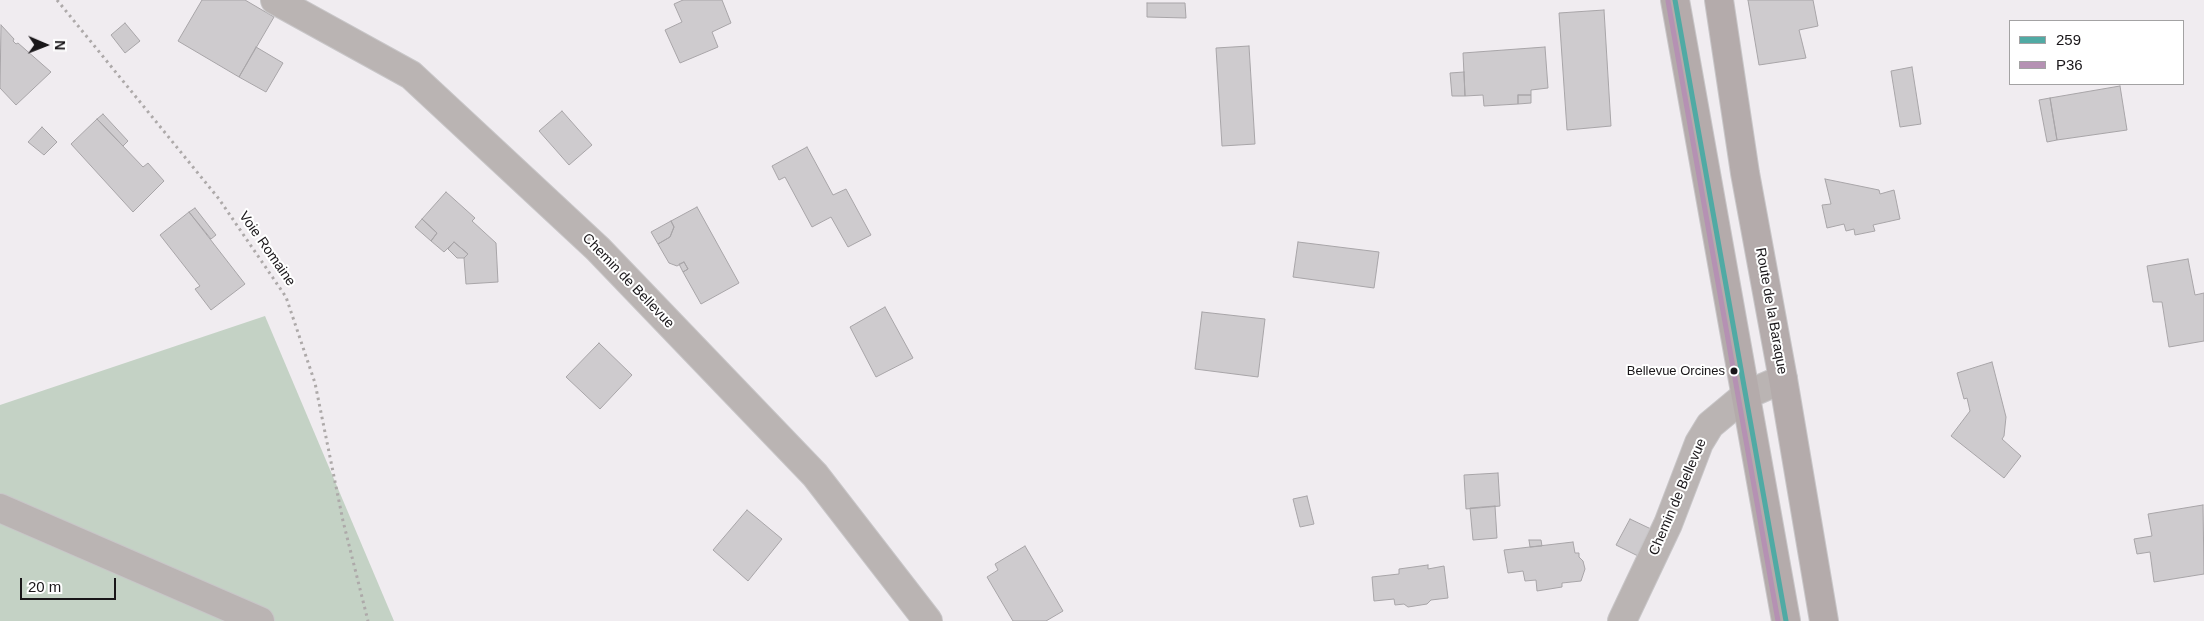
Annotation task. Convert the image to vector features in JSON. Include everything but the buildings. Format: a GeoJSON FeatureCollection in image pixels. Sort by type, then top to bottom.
{"type":"FeatureCollection","features":[{"type":"Feature","properties":{"kind":"main road"},"geometry":{"type":"LineString","coordinates":[[1675,0],[1786,621]]}},
{"type":"Feature","properties":{"kind":"main road","name":"Route de la Baraque"},"geometry":{"type":"LineString","coordinates":[[1719,0],[1746,173],[1824,621]]}},
{"type":"Feature","properties":{"kind":"street","name":"Chemin de Bellevue"},"geometry":{"type":"LineString","coordinates":[[275,0],[411,75],[598,250],[815,475],[928,621]]}},
{"type":"Feature","properties":{"kind":"street","name":"Chemin de Bellevue"},"geometry":{"type":"LineString","coordinates":[[1622,621],[1668,524],[1699,443],[1710,426],[1746,395],[1783,379]]}},
{"type":"Feature","properties":{"kind":"street"},"geometry":{"type":"LineString","coordinates":[[0,508],[260,621]]}},
{"type":"Feature","properties":{"kind":"path","name":"Voie Romaine"},"geometry":{"type":"LineString","coordinates":[[57,0],[219,199],[286,297],[315,383],[343,521],[368,621]]}},
{"type":"Feature","properties":{"kind":"green space"},"geometry":{"type":"Polygon","coordinates":[[[265,316],[394,621],[0,621],[0,405],[265,316]]]}},
{"type":"Feature","properties":{"kind":"transit line","name":"259"},"geometry":{"type":"LineString","coordinates":[[1675,0],[1786,621]]}},
{"type":"Feature","properties":{"kind":"transit line","name":"P36"},"geometry":{"type":"LineString","coordinates":[[1668,1],[1778,621]]}},
{"type":"Feature","properties":{"kind":"place","name":"Bellevue Orcines"},"geometry":{"type":"Point","coordinates":[1734,371]}}]}
